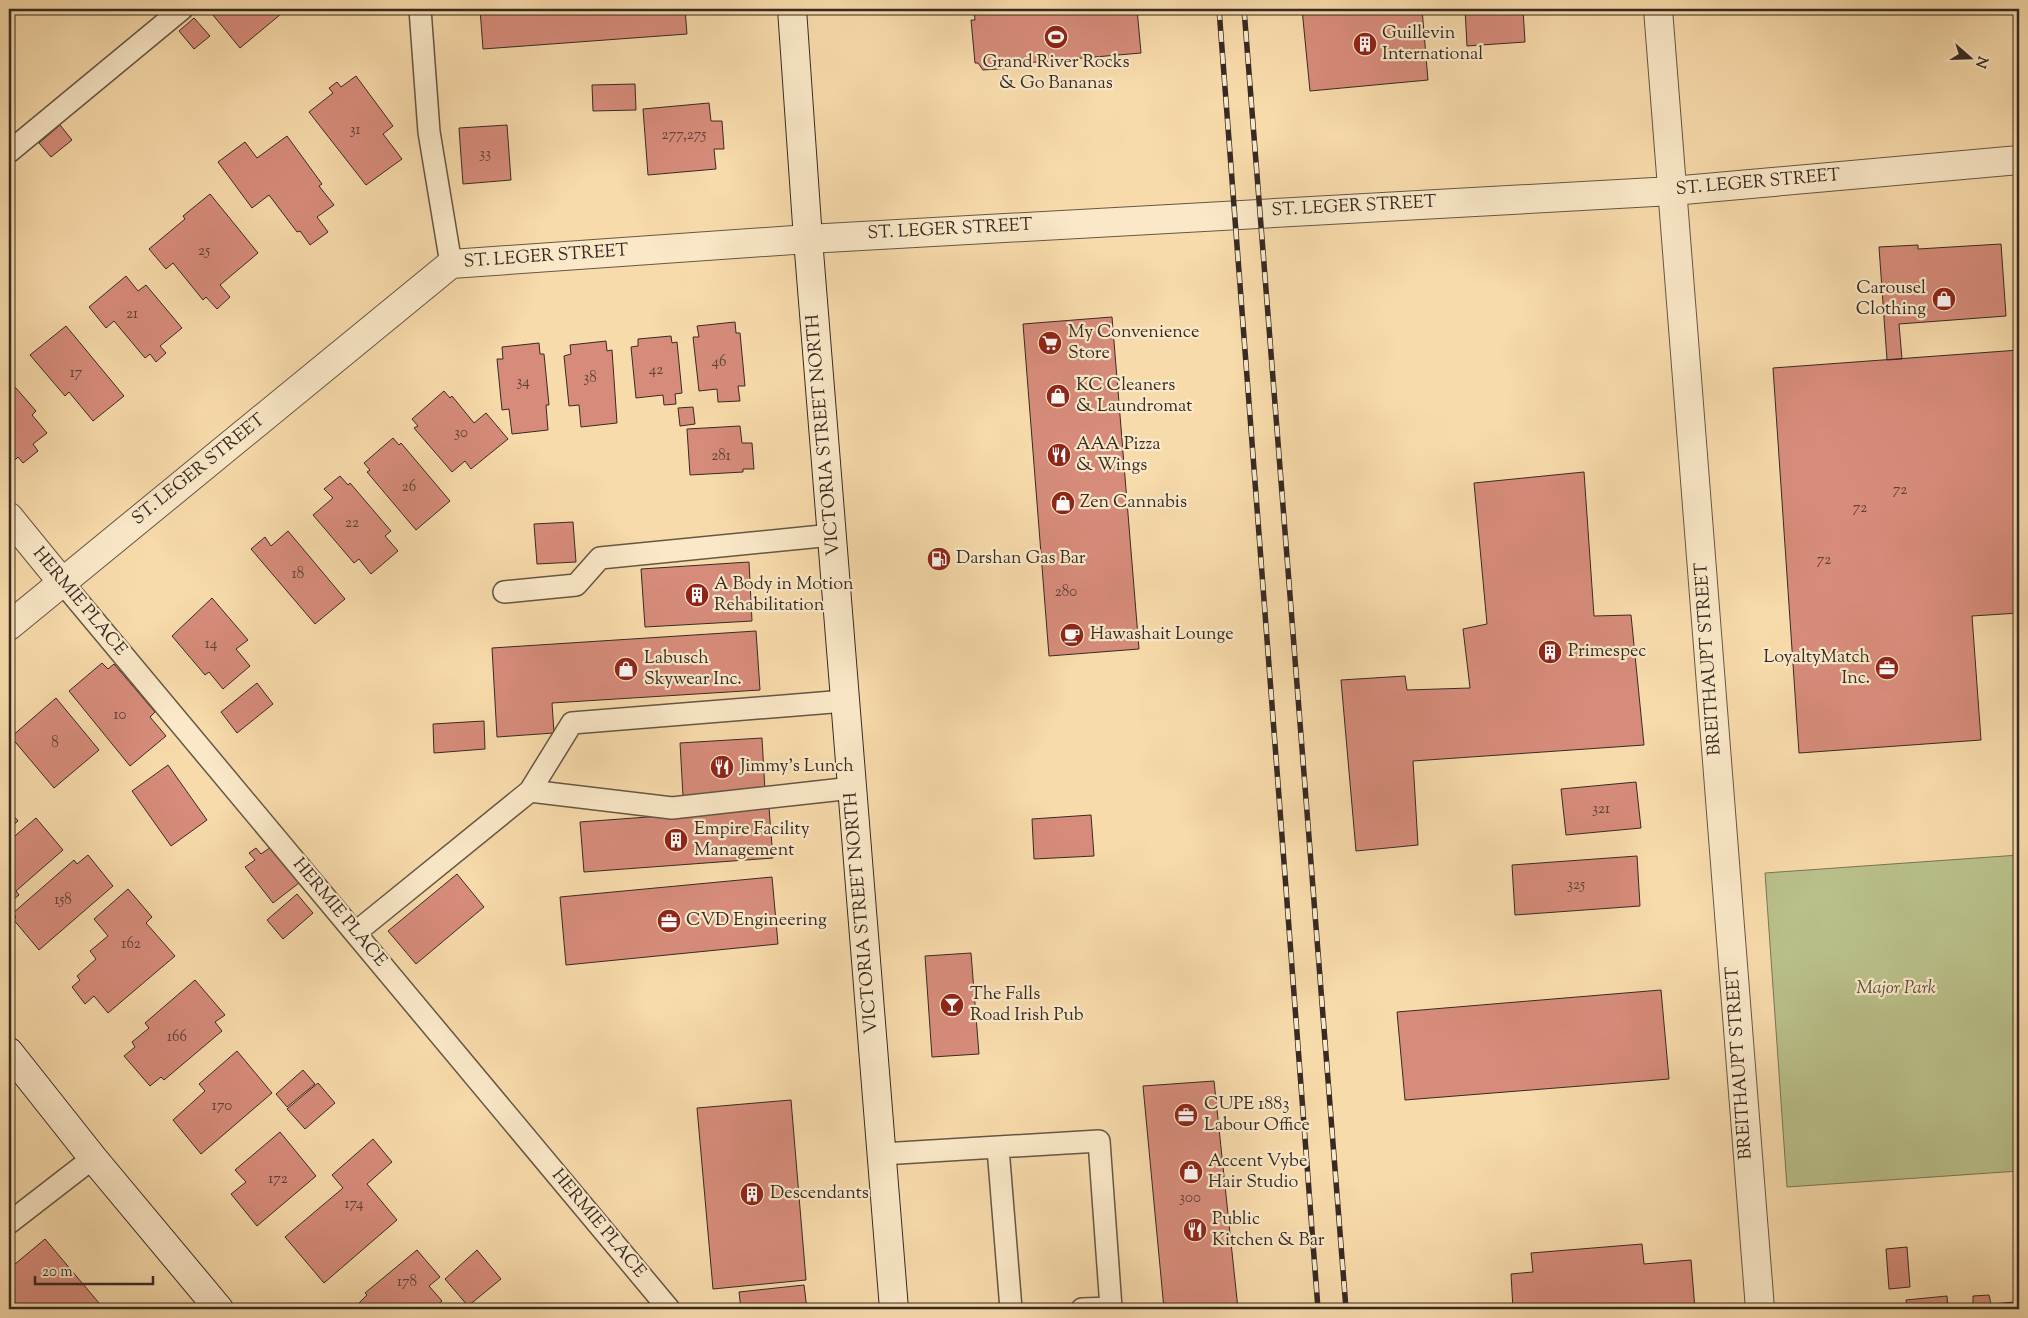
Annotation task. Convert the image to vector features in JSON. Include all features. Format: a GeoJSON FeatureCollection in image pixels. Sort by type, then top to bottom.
{"type":"FeatureCollection","features":[{"type":"Feature","properties":{"kind":"street","name":"VICTORIA STREET NORTH"},"geometry":{"type":"LineString","coordinates":[[792,9],[808,239],[894,1309]]}},
{"type":"Feature","properties":{"kind":"street","name":"BREITHAUPT STREET"},"geometry":{"type":"LineString","coordinates":[[1658,9],[1760,1309]]}},
{"type":"Feature","properties":{"kind":"street","name":"ST. LEGER STREET"},"geometry":{"type":"LineString","coordinates":[[9,626],[451,264],[808,239],[1672,191],[2019,160]]}},
{"type":"Feature","properties":{"kind":"street","name":"HERMIE PLACE"},"geometry":{"type":"LineString","coordinates":[[9,517],[62,582]]}},
{"type":"Feature","properties":{"kind":"street"},"geometry":{"type":"LineString","coordinates":[[9,1052],[92,1158],[219,1309]]}},
{"type":"Feature","properties":{"kind":"lane"},"geometry":{"type":"LineString","coordinates":[[9,152],[182,9]]}},
{"type":"Feature","properties":{"kind":"lane"},"geometry":{"type":"LineString","coordinates":[[420,9],[429,132],[451,264]]}},
{"type":"Feature","properties":{"kind":"lane"},"geometry":{"type":"LineString","coordinates":[[504,592],[576,585],[600,558],[832,535]]}},
{"type":"Feature","properties":{"kind":"lane","name":"HERMIE PLACE"},"geometry":{"type":"LineString","coordinates":[[62,582],[669,1309]]}},
{"type":"Feature","properties":{"kind":"lane"},"geometry":{"type":"LineString","coordinates":[[355,933],[530,791],[572,723],[845,701]]}},
{"type":"Feature","properties":{"kind":"lane"},"geometry":{"type":"LineString","coordinates":[[530,791],[672,808],[852,788]]}},
{"type":"Feature","properties":{"kind":"lane"},"geometry":{"type":"LineString","coordinates":[[882,1154],[1099,1142],[1111,1308],[1082,1309]]}},
{"type":"Feature","properties":{"kind":"lane"},"geometry":{"type":"LineString","coordinates":[[998,1148],[1011,1309]]}},
{"type":"Feature","properties":{"kind":"lane"},"geometry":{"type":"LineString","coordinates":[[9,1223],[92,1158]]}},
{"type":"Feature","properties":{"kind":"green space","name":"Major Park"},"geometry":{"type":"Polygon","coordinates":[[[2019,855],[2019,1171],[1787,1187],[1765,873],[2019,855]]]}},
{"type":"Feature","properties":{"kind":"building"},"geometry":{"type":"Polygon","coordinates":[[[208,9],[287,9],[240,48],[208,9]]]}},
{"type":"Feature","properties":{"kind":"building"},"geometry":{"type":"Polygon","coordinates":[[[480,9],[685,9],[687,34],[483,49],[480,9]]]}},
{"type":"Feature","properties":{"kind":"building","name":"Grand River Rocks & Go Bananas"},"geometry":{"type":"Polygon","coordinates":[[[974,9],[1137,9],[1141,53],[1025,63],[1026,67],[983,70],[978,63],[975,63],[971,20],[975,20],[974,9]]]}},
{"type":"Feature","properties":{"kind":"building","name":"Guillevin International"},"geometry":{"type":"Polygon","coordinates":[[[1302,9],[1422,9],[1428,80],[1310,91],[1302,9]]]}},
{"type":"Feature","properties":{"kind":"building"},"geometry":{"type":"Polygon","coordinates":[[[1465,9],[1523,9],[1525,42],[1467,46],[1465,9]]]}},
{"type":"Feature","properties":{"kind":"building"},"geometry":{"type":"Polygon","coordinates":[[[194,18],[210,36],[194,49],[179,31],[194,18]]]}},
{"type":"Feature","properties":{"kind":"building"},"geometry":{"type":"Polygon","coordinates":[[[356,76],[393,126],[383,134],[402,159],[366,185],[309,112],[333,93],[329,88],[337,82],[341,87],[356,76]]]}},
{"type":"Feature","properties":{"kind":"building"},"geometry":{"type":"Polygon","coordinates":[[[635,84],[636,110],[593,111],[592,85],[635,84]]]}},
{"type":"Feature","properties":{"kind":"building"},"geometry":{"type":"Polygon","coordinates":[[[709,103],[711,121],[722,121],[724,149],[714,149],[716,169],[648,175],[643,109],[709,103]]]}},
{"type":"Feature","properties":{"kind":"building"},"geometry":{"type":"Polygon","coordinates":[[[60,125],[72,140],[51,157],[39,143],[60,125]]]}},
{"type":"Feature","properties":{"kind":"building"},"geometry":{"type":"Polygon","coordinates":[[[507,125],[511,180],[463,184],[459,128],[507,125]]]}},
{"type":"Feature","properties":{"kind":"building"},"geometry":{"type":"Polygon","coordinates":[[[287,136],[322,184],[319,186],[334,205],[317,217],[328,232],[310,245],[300,231],[297,232],[269,195],[252,208],[218,162],[245,142],[257,158],[287,136]]]}},
{"type":"Feature","properties":{"kind":"building"},"geometry":{"type":"Polygon","coordinates":[[[210,194],[258,253],[220,285],[230,297],[217,309],[206,297],[203,300],[173,263],[166,269],[149,249],[185,219],[183,216],[210,194]]]}},
{"type":"Feature","properties":{"kind":"building","name":"Carousel Clothing"},"geometry":{"type":"Polygon","coordinates":[[[2001,244],[2006,316],[1899,324],[1902,359],[1887,360],[1879,247],[1918,245],[1918,249],[2001,244]]]}},
{"type":"Feature","properties":{"kind":"building"},"geometry":{"type":"Polygon","coordinates":[[[126,276],[138,291],[146,285],[182,328],[160,346],[166,353],[156,362],[150,354],[145,358],[114,321],[106,328],[89,307],[126,276]]]}},
{"type":"Feature","properties":{"kind":"building"},"geometry":{"type":"Polygon","coordinates":[[[1112,317],[1139,649],[1049,656],[1023,324],[1112,317]]]}},
{"type":"Feature","properties":{"kind":"building"},"geometry":{"type":"Polygon","coordinates":[[[735,322],[736,333],[740,333],[745,386],[738,386],[740,401],[718,402],[717,389],[699,391],[693,337],[699,337],[697,326],[735,322]]]}},
{"type":"Feature","properties":{"kind":"building"},"geometry":{"type":"Polygon","coordinates":[[[66,326],[124,396],[93,421],[69,392],[65,396],[30,355],[66,326]]]}},
{"type":"Feature","properties":{"kind":"building"},"geometry":{"type":"Polygon","coordinates":[[[671,336],[672,343],[677,342],[682,393],[675,394],[676,404],[664,405],[663,395],[636,398],[631,347],[638,346],[638,339],[671,336]]]}},
{"type":"Feature","properties":{"kind":"building"},"geometry":{"type":"Polygon","coordinates":[[[606,341],[607,351],[612,350],[617,423],[581,427],[579,405],[569,406],[564,356],[571,354],[570,345],[606,341]]]}},
{"type":"Feature","properties":{"kind":"building"},"geometry":{"type":"Polygon","coordinates":[[[539,343],[540,354],[544,354],[549,405],[546,405],[548,430],[512,434],[509,409],[502,410],[497,359],[503,359],[502,347],[539,343]]]}},
{"type":"Feature","properties":{"kind":"building"},"geometry":{"type":"Polygon","coordinates":[[[2019,350],[2019,613],[1972,616],[1981,740],[1799,753],[1773,368],[2019,350]]]}},
{"type":"Feature","properties":{"kind":"building"},"geometry":{"type":"Polygon","coordinates":[[[9,384],[13,388],[15,387],[36,411],[32,415],[47,433],[33,444],[38,451],[23,463],[18,457],[13,462],[9,457],[9,384]]]}},
{"type":"Feature","properties":{"kind":"building"},"geometry":{"type":"Polygon","coordinates":[[[444,391],[450,398],[452,396],[474,423],[486,413],[508,439],[471,469],[465,461],[452,472],[414,428],[418,426],[412,419],[444,391]]]}},
{"type":"Feature","properties":{"kind":"building"},"geometry":{"type":"Polygon","coordinates":[[[693,407],[695,424],[680,426],[678,408],[693,407]]]}},
{"type":"Feature","properties":{"kind":"building"},"geometry":{"type":"Polygon","coordinates":[[[740,426],[742,443],[752,443],[754,469],[743,469],[743,472],[690,475],[687,429],[740,426]]]}},
{"type":"Feature","properties":{"kind":"building"},"geometry":{"type":"Polygon","coordinates":[[[393,438],[399,445],[401,443],[450,501],[416,530],[367,472],[370,470],[364,463],[393,438]]]}},
{"type":"Feature","properties":{"kind":"building","name":"Primespec"},"geometry":{"type":"Polygon","coordinates":[[[1584,472],[1594,616],[1631,615],[1644,745],[1413,761],[1418,845],[1356,851],[1341,680],[1405,676],[1407,690],[1470,688],[1463,629],[1487,624],[1474,483],[1584,472]]]}},
{"type":"Feature","properties":{"kind":"building"},"geometry":{"type":"Polygon","coordinates":[[[340,476],[348,485],[350,483],[391,531],[385,536],[398,551],[371,574],[359,559],[354,563],[313,515],[333,498],[324,489],[340,476]]]}},
{"type":"Feature","properties":{"kind":"building"},"geometry":{"type":"Polygon","coordinates":[[[573,522],[576,562],[537,564],[534,524],[573,522]]]}},
{"type":"Feature","properties":{"kind":"building"},"geometry":{"type":"Polygon","coordinates":[[[288,531],[345,599],[315,624],[251,549],[265,537],[271,546],[288,531]]]}},
{"type":"Feature","properties":{"kind":"building","name":"A Body in Motion Rehabilitation"},"geometry":{"type":"Polygon","coordinates":[[[749,562],[752,621],[645,627],[641,569],[749,562]]]}},
{"type":"Feature","properties":{"kind":"building"},"geometry":{"type":"Polygon","coordinates":[[[212,598],[248,640],[236,649],[250,666],[223,689],[209,672],[205,675],[172,636],[212,598]]]}},
{"type":"Feature","properties":{"kind":"building","name":"Labusch Skywear Inc."},"geometry":{"type":"Polygon","coordinates":[[[756,631],[760,690],[552,703],[554,733],[497,737],[492,648],[756,631]]]}},
{"type":"Feature","properties":{"kind":"building"},"geometry":{"type":"Polygon","coordinates":[[[102,663],[108,669],[114,664],[155,712],[150,717],[166,736],[130,766],[69,691],[102,663]]]}},
{"type":"Feature","properties":{"kind":"building"},"geometry":{"type":"Polygon","coordinates":[[[257,683],[273,704],[237,733],[221,712],[257,683]]]}},
{"type":"Feature","properties":{"kind":"building"},"geometry":{"type":"Polygon","coordinates":[[[56,698],[99,750],[54,788],[11,737],[56,698]]]}},
{"type":"Feature","properties":{"kind":"building"},"geometry":{"type":"Polygon","coordinates":[[[484,721],[485,749],[434,753],[433,724],[484,721]]]}},
{"type":"Feature","properties":{"kind":"building","name":"Jimmy's Lunch"},"geometry":{"type":"Polygon","coordinates":[[[762,738],[765,791],[683,796],[680,743],[762,738]]]}},
{"type":"Feature","properties":{"kind":"building"},"geometry":{"type":"Polygon","coordinates":[[[168,765],[207,820],[171,846],[132,791],[168,765]]]}},
{"type":"Feature","properties":{"kind":"building"},"geometry":{"type":"Polygon","coordinates":[[[1636,782],[1641,828],[1566,835],[1561,789],[1636,782]]]}},
{"type":"Feature","properties":{"kind":"building","name":"Empire Facility Management"},"geometry":{"type":"Polygon","coordinates":[[[769,808],[773,858],[584,872],[580,822],[769,808]]]}},
{"type":"Feature","properties":{"kind":"building"},"geometry":{"type":"Polygon","coordinates":[[[9,810],[18,821],[9,829],[9,810]]]}},
{"type":"Feature","properties":{"kind":"building"},"geometry":{"type":"Polygon","coordinates":[[[1091,815],[1094,856],[1034,859],[1032,819],[1091,815]]]}},
{"type":"Feature","properties":{"kind":"building"},"geometry":{"type":"Polygon","coordinates":[[[36,818],[63,850],[16,891],[19,895],[9,903],[9,841],[36,818]]]}},
{"type":"Feature","properties":{"kind":"building"},"geometry":{"type":"Polygon","coordinates":[[[271,847],[299,883],[273,903],[245,867],[255,860],[249,853],[256,848],[261,854],[271,847]]]}},
{"type":"Feature","properties":{"kind":"building"},"geometry":{"type":"Polygon","coordinates":[[[88,855],[113,886],[39,950],[13,919],[16,917],[13,913],[74,860],[77,864],[88,855]]]}},
{"type":"Feature","properties":{"kind":"building"},"geometry":{"type":"Polygon","coordinates":[[[1637,856],[1640,906],[1515,915],[1512,865],[1637,856]]]}},
{"type":"Feature","properties":{"kind":"building"},"geometry":{"type":"Polygon","coordinates":[[[457,874],[484,907],[416,964],[388,931],[457,874]]]}},
{"type":"Feature","properties":{"kind":"building","name":"CVD Engineering"},"geometry":{"type":"Polygon","coordinates":[[[772,877],[778,944],[566,965],[560,897],[772,877]]]}},
{"type":"Feature","properties":{"kind":"building"},"geometry":{"type":"Polygon","coordinates":[[[128,889],[152,917],[146,923],[175,956],[108,1013],[94,996],[85,1004],[72,987],[80,980],[77,976],[96,959],[90,951],[108,936],[94,919],[128,889]]]}},
{"type":"Feature","properties":{"kind":"building"},"geometry":{"type":"Polygon","coordinates":[[[297,894],[313,913],[283,939],[267,920],[297,894]]]}},
{"type":"Feature","properties":{"kind":"building","name":"The Falls Road Irish Pub"},"geometry":{"type":"Polygon","coordinates":[[[971,953],[979,1054],[932,1057],[925,956],[971,953]]]}},
{"type":"Feature","properties":{"kind":"building"},"geometry":{"type":"Polygon","coordinates":[[[195,980],[225,1015],[215,1022],[222,1031],[164,1080],[161,1077],[150,1086],[124,1056],[135,1047],[132,1042],[149,1028],[145,1023],[195,980]]]}},
{"type":"Feature","properties":{"kind":"building"},"geometry":{"type":"Polygon","coordinates":[[[1661,990],[1669,1079],[1405,1100],[1397,1012],[1661,990]]]}},
{"type":"Feature","properties":{"kind":"building"},"geometry":{"type":"Polygon","coordinates":[[[237,1051],[272,1093],[201,1154],[173,1120],[205,1091],[199,1084],[237,1051]]]}},
{"type":"Feature","properties":{"kind":"building"},"geometry":{"type":"Polygon","coordinates":[[[303,1070],[315,1084],[287,1107],[276,1094],[303,1070]]]}},
{"type":"Feature","properties":{"kind":"building"},"geometry":{"type":"Polygon","coordinates":[[[1214,1081],[1238,1309],[1164,1309],[1143,1086],[1214,1081]]]}},
{"type":"Feature","properties":{"kind":"building"},"geometry":{"type":"Polygon","coordinates":[[[318,1083],[335,1103],[305,1129],[287,1109],[318,1083]]]}},
{"type":"Feature","properties":{"kind":"building","name":"Descendants"},"geometry":{"type":"Polygon","coordinates":[[[791,1100],[806,1280],[713,1289],[697,1108],[791,1100]]]}},
{"type":"Feature","properties":{"kind":"building"},"geometry":{"type":"Polygon","coordinates":[[[280,1132],[316,1176],[257,1226],[231,1194],[246,1182],[235,1170],[280,1132]]]}},
{"type":"Feature","properties":{"kind":"building"},"geometry":{"type":"Polygon","coordinates":[[[373,1139],[392,1162],[367,1184],[397,1220],[324,1283],[285,1237],[343,1188],[332,1175],[373,1139]]]}},
{"type":"Feature","properties":{"kind":"building"},"geometry":{"type":"Polygon","coordinates":[[[45,1239],[104,1309],[21,1309],[9,1295],[9,1269],[45,1239]]]}},
{"type":"Feature","properties":{"kind":"building"},"geometry":{"type":"Polygon","coordinates":[[[1642,1244],[1644,1264],[1691,1260],[1695,1309],[1513,1309],[1511,1274],[1533,1272],[1531,1253],[1642,1244]]]}},
{"type":"Feature","properties":{"kind":"building"},"geometry":{"type":"Polygon","coordinates":[[[1907,1247],[1910,1287],[1889,1289],[1886,1249],[1907,1247]]]}},
{"type":"Feature","properties":{"kind":"building"},"geometry":{"type":"Polygon","coordinates":[[[417,1250],[440,1277],[429,1286],[442,1301],[433,1309],[353,1309],[367,1295],[365,1293],[417,1250]]]}},
{"type":"Feature","properties":{"kind":"building"},"geometry":{"type":"Polygon","coordinates":[[[477,1250],[501,1279],[468,1306],[445,1279],[477,1250]]]}},
{"type":"Feature","properties":{"kind":"building"},"geometry":{"type":"Polygon","coordinates":[[[804,1285],[807,1309],[741,1309],[739,1292],[804,1285]]]}},
{"type":"Feature","properties":{"kind":"building"},"geometry":{"type":"Polygon","coordinates":[[[1989,1295],[1991,1304],[2014,1302],[2015,1309],[1967,1309],[1967,1305],[1973,1305],[1973,1296],[1989,1295]]]}},
{"type":"Feature","properties":{"kind":"building"},"geometry":{"type":"Polygon","coordinates":[[[1947,1296],[1948,1309],[1907,1309],[1906,1300],[1947,1296]]]}},
{"type":"Feature","properties":{"kind":"railway"},"geometry":{"type":"LineString","coordinates":[[1219,9],[1318,1309]]}},
{"type":"Feature","properties":{"kind":"railway"},"geometry":{"type":"LineString","coordinates":[[1244,9],[1346,1309]]}},
{"type":"Feature","properties":{"kind":"place","name":"Grand River Rocks & Go Bananas"},"geometry":{"type":"Point","coordinates":[1056,37]}},
{"type":"Feature","properties":{"kind":"place","name":"Guillevin International"},"geometry":{"type":"Point","coordinates":[1365,44]}},
{"type":"Feature","properties":{"kind":"place","name":"Carousel Clothing"},"geometry":{"type":"Point","coordinates":[1944,299]}},
{"type":"Feature","properties":{"kind":"place","name":"My Convenience Store"},"geometry":{"type":"Point","coordinates":[1050,343]}},
{"type":"Feature","properties":{"kind":"place","name":"KC Cleaners & Laundromat"},"geometry":{"type":"Point","coordinates":[1058,396]}},
{"type":"Feature","properties":{"kind":"place","name":"AAA Pizza & Wings"},"geometry":{"type":"Point","coordinates":[1059,455]}},
{"type":"Feature","properties":{"kind":"place","name":"Zen Cannabis"},"geometry":{"type":"Point","coordinates":[1063,503]}},
{"type":"Feature","properties":{"kind":"place","name":"Darshan Gas Bar"},"geometry":{"type":"Point","coordinates":[939,559]}},
{"type":"Feature","properties":{"kind":"place","name":"A Body in Motion Rehabilitation"},"geometry":{"type":"Point","coordinates":[697,595]}},
{"type":"Feature","properties":{"kind":"place","name":"Hawashait Lounge"},"geometry":{"type":"Point","coordinates":[1072,635]}},
{"type":"Feature","properties":{"kind":"place","name":"Primespec"},"geometry":{"type":"Point","coordinates":[1550,652]}},
{"type":"Feature","properties":{"kind":"place","name":"LoyaltyMatch Inc."},"geometry":{"type":"Point","coordinates":[1887,668]}},
{"type":"Feature","properties":{"kind":"place","name":"Labusch Skywear Inc."},"geometry":{"type":"Point","coordinates":[626,669]}},
{"type":"Feature","properties":{"kind":"place","name":"Jimmy's Lunch"},"geometry":{"type":"Point","coordinates":[722,767]}},
{"type":"Feature","properties":{"kind":"place","name":"Empire Facility Management"},"geometry":{"type":"Point","coordinates":[676,840]}},
{"type":"Feature","properties":{"kind":"place","name":"CVD Engineering"},"geometry":{"type":"Point","coordinates":[669,921]}},
{"type":"Feature","properties":{"kind":"place","name":"The Falls Road Irish Pub"},"geometry":{"type":"Point","coordinates":[952,1005]}},
{"type":"Feature","properties":{"kind":"place","name":"CUPE 1883 Labour Office"},"geometry":{"type":"Point","coordinates":[1186,1115]}},
{"type":"Feature","properties":{"kind":"place","name":"Accent Vybe Hair Studio"},"geometry":{"type":"Point","coordinates":[1191,1172]}},
{"type":"Feature","properties":{"kind":"place","name":"Descendants"},"geometry":{"type":"Point","coordinates":[752,1194]}},
{"type":"Feature","properties":{"kind":"place","name":"Public Kitchen & Bar"},"geometry":{"type":"Point","coordinates":[1195,1230]}}]}
